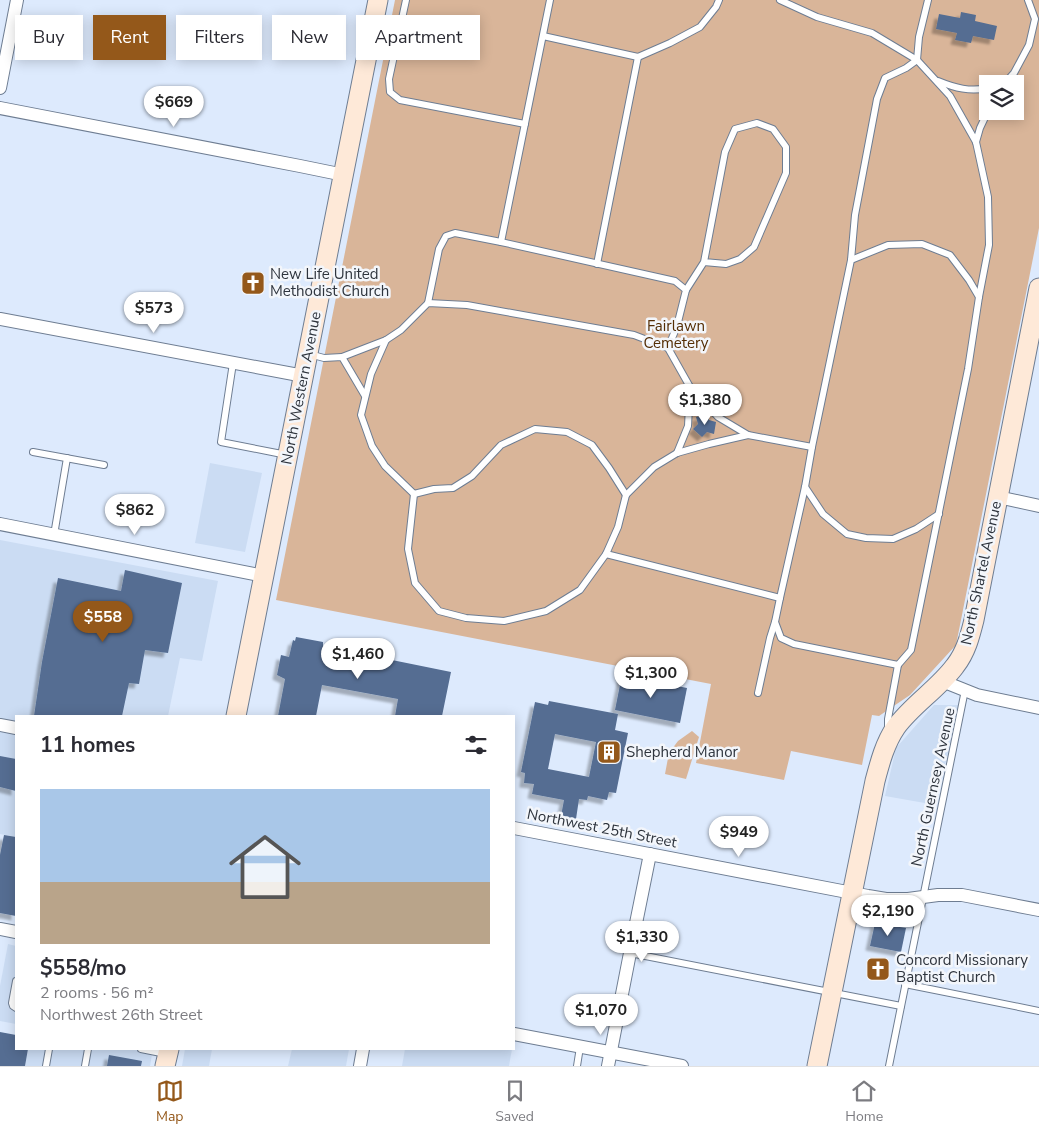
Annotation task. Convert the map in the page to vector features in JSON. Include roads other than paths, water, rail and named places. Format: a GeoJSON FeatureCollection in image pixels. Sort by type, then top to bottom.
{"type":"FeatureCollection","features":[{"type":"Feature","properties":{"kind":"street"},"geometry":{"type":"LineString","coordinates":[[0,88],[17,0]]}},
{"type":"Feature","properties":{"kind":"street","name":"North Western Avenue"},"geometry":{"type":"LineString","coordinates":[[236,715],[378,0]]}},
{"type":"Feature","properties":{"kind":"street"},"geometry":{"type":"LineString","coordinates":[[0,108],[344,175]]}},
{"type":"Feature","properties":{"kind":"street","name":"North Shartel Avenue"},"geometry":{"type":"LineString","coordinates":[[817,1066],[875,781],[888,742],[903,718],[956,665],[969,640],[1038,299]]}},
{"type":"Feature","properties":{"kind":"street"},"geometry":{"type":"LineString","coordinates":[[0,319],[304,376]]}},
{"type":"Feature","properties":{"kind":"street"},"geometry":{"type":"LineString","coordinates":[[998,497],[1039,506]]}},
{"type":"Feature","properties":{"kind":"street"},"geometry":{"type":"LineString","coordinates":[[0,524],[264,576]]}},
{"type":"Feature","properties":{"kind":"street"},"geometry":{"type":"LineString","coordinates":[[942,681],[977,695],[1039,708]]}},
{"type":"Feature","properties":{"kind":"street"},"geometry":{"type":"LineString","coordinates":[[0,725],[15,728]]}},
{"type":"Feature","properties":{"kind":"street","name":"Northwest 25th Street"},"geometry":{"type":"LineString","coordinates":[[515,828],[852,894],[886,899],[908,899],[947,894],[962,895],[1039,910]]}},
{"type":"Feature","properties":{"kind":"street"},"geometry":{"type":"LineString","coordinates":[[608,1066],[650,854]]}},
{"type":"Feature","properties":{"kind":"street"},"geometry":{"type":"LineString","coordinates":[[0,929],[15,932]]}},
{"type":"Feature","properties":{"kind":"street"},"geometry":{"type":"LineString","coordinates":[[515,1034],[682,1066]]}},
{"type":"Feature","properties":{"kind":"street"},"geometry":{"type":"LineString","coordinates":[[360,1066],[363,1050]]}},
{"type":"Feature","properties":{"kind":"lane"},"geometry":{"type":"LineString","coordinates":[[406,0],[389,79],[390,92],[400,100],[525,124]]}},
{"type":"Feature","properties":{"kind":"lane"},"geometry":{"type":"LineString","coordinates":[[501,242],[550,0]]}},
{"type":"Feature","properties":{"kind":"lane"},"geometry":{"type":"LineString","coordinates":[[543,36],[638,57],[700,28],[719,0]]}},
{"type":"Feature","properties":{"kind":"lane"},"geometry":{"type":"LineString","coordinates":[[780,0],[817,17],[872,33],[917,60],[950,96],[976,142],[988,197],[989,245],[968,369],[911,650],[898,665],[888,719],[888,742]]}},
{"type":"Feature","properties":{"kind":"lane"},"geometry":{"type":"LineString","coordinates":[[917,60],[919,37],[928,0]]}},
{"type":"Feature","properties":{"kind":"lane"},"geometry":{"type":"LineString","coordinates":[[1012,75],[1029,45],[1035,19],[1028,0]]}},
{"type":"Feature","properties":{"kind":"lane"},"geometry":{"type":"LineString","coordinates":[[597,264],[638,57]]}},
{"type":"Feature","properties":{"kind":"lane"},"geometry":{"type":"LineString","coordinates":[[758,693],[805,487],[851,260],[856,215],[877,99],[885,78],[917,60]]}},
{"type":"Feature","properties":{"kind":"lane"},"geometry":{"type":"LineString","coordinates":[[937,81],[967,90],[979,89]]}},
{"type":"Feature","properties":{"kind":"lane"},"geometry":{"type":"LineString","coordinates":[[976,142],[984,120]]}},
{"type":"Feature","properties":{"kind":"lane"},"geometry":{"type":"LineString","coordinates":[[668,348],[677,326],[686,290],[704,262],[725,152],[735,129],[757,123],[773,129],[786,147],[786,173],[754,247],[740,259],[726,264],[704,262]]}},
{"type":"Feature","properties":{"kind":"lane"},"geometry":{"type":"LineString","coordinates":[[308,354],[324,358],[342,357],[386,340],[401,330],[428,303],[439,248],[446,236],[455,234],[501,242],[675,281],[686,290]]}},
{"type":"Feature","properties":{"kind":"lane"},"geometry":{"type":"LineString","coordinates":[[851,260],[888,245],[922,244],[950,255],[979,297]]}},
{"type":"Feature","properties":{"kind":"lane"},"geometry":{"type":"LineString","coordinates":[[428,303],[467,305],[634,334],[668,348],[690,387],[718,416],[748,436]]}},
{"type":"Feature","properties":{"kind":"lane"},"geometry":{"type":"LineString","coordinates":[[386,340],[371,374],[361,415],[372,446],[385,466],[414,494]]}},
{"type":"Feature","properties":{"kind":"lane"},"geometry":{"type":"LineString","coordinates":[[342,357],[365,396]]}},
{"type":"Feature","properties":{"kind":"lane"},"geometry":{"type":"LineString","coordinates":[[234,362],[220,442],[288,455]]}},
{"type":"Feature","properties":{"kind":"lane"},"geometry":{"type":"LineString","coordinates":[[677,453],[688,426],[690,387]]}},
{"type":"Feature","properties":{"kind":"lane"},"geometry":{"type":"LineString","coordinates":[[414,494],[434,489],[453,488],[472,476],[502,445],[535,429],[567,432],[592,445],[626,495]]}},
{"type":"Feature","properties":{"kind":"lane"},"geometry":{"type":"LineString","coordinates":[[414,494],[408,549],[415,584],[439,611],[466,618],[504,621],[546,611],[580,590],[606,554],[618,527],[626,495],[654,467],[677,453],[748,436],[812,447]]}},
{"type":"Feature","properties":{"kind":"lane"},"geometry":{"type":"LineString","coordinates":[[33,452],[104,465]]}},
{"type":"Feature","properties":{"kind":"lane"},"geometry":{"type":"LineString","coordinates":[[54,535],[67,458]]}},
{"type":"Feature","properties":{"kind":"lane"},"geometry":{"type":"LineString","coordinates":[[805,487],[823,514],[847,534],[866,538],[893,538],[916,529],[939,514]]}},
{"type":"Feature","properties":{"kind":"lane"},"geometry":{"type":"LineString","coordinates":[[606,554],[780,598]]}},
{"type":"Feature","properties":{"kind":"lane"},"geometry":{"type":"LineString","coordinates":[[775,622],[781,638],[794,644],[898,665]]}},
{"type":"Feature","properties":{"kind":"lane","name":"North Guernsey Avenue"},"geometry":{"type":"LineString","coordinates":[[889,1066],[966,690]]}},
{"type":"Feature","properties":{"kind":"lane"},"geometry":{"type":"LineString","coordinates":[[630,953],[901,1006]]}},
{"type":"Feature","properties":{"kind":"lane"},"geometry":{"type":"LineString","coordinates":[[905,984],[1039,1011]]}},
{"type":"Feature","properties":{"kind":"lane"},"geometry":{"type":"LineString","coordinates":[[15,986],[12,1003],[15,1007]]}},
{"type":"Feature","properties":{"kind":"lane"},"geometry":{"type":"LineString","coordinates":[[577,1066],[580,1047]]}},
{"type":"Feature","properties":{"kind":"lane"},"geometry":{"type":"LineString","coordinates":[[46,1066],[49,1050]]}},
{"type":"Feature","properties":{"kind":"lane"},"geometry":{"type":"LineString","coordinates":[[85,1066],[88,1050]]}},
{"type":"Feature","properties":{"kind":"lane"},"geometry":{"type":"LineString","coordinates":[[145,1050],[167,1056]]}},
{"type":"Feature","properties":{"kind":"place","name":"New Life United Methodist Church"},"geometry":{"type":"Point","coordinates":[253,283]}},
{"type":"Feature","properties":{"kind":"place","name":"Shepherd Manor"},"geometry":{"type":"Point","coordinates":[609,752]}},
{"type":"Feature","properties":{"kind":"place","name":"Concord Missionary Baptist Church"},"geometry":{"type":"Point","coordinates":[878,969]}},
{"type":"Feature","properties":{"kind":"park label","name":"Fairlawn Cemetery"},"geometry":{"type":"Point","coordinates":[676,334]}}]}
